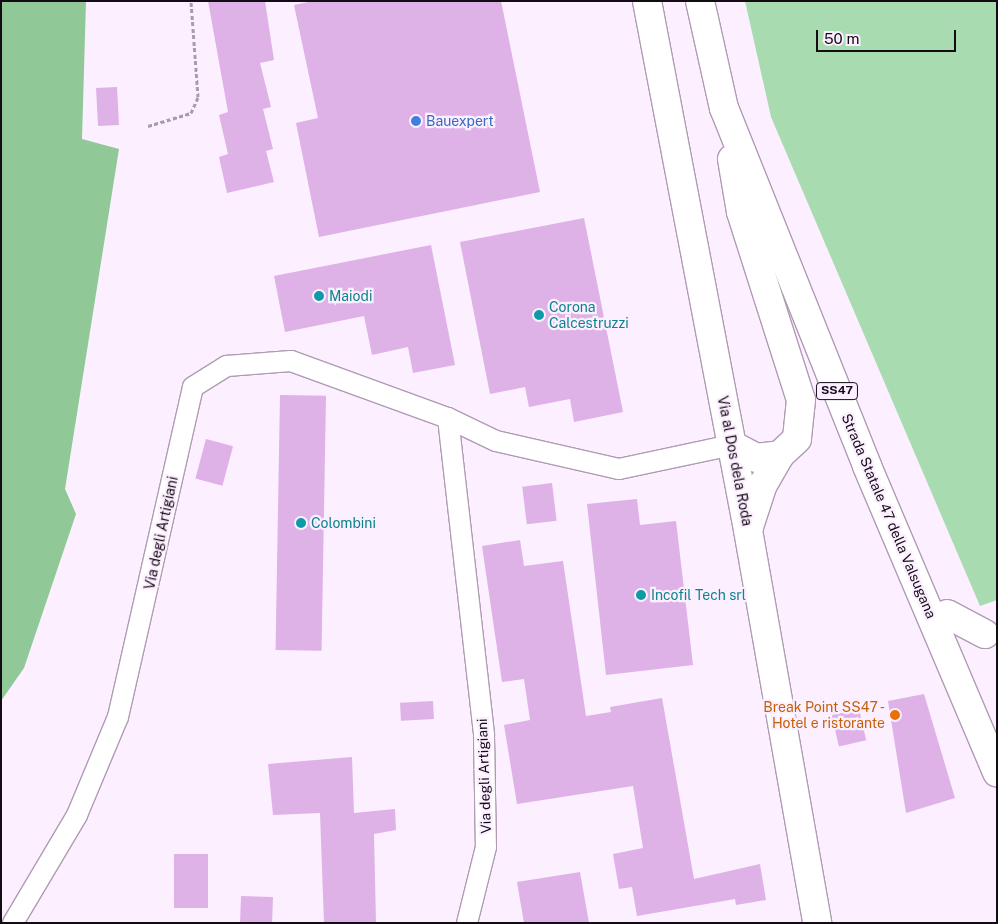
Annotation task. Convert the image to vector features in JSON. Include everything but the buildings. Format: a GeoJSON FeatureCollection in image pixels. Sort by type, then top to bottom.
{"type":"FeatureCollection","features":[{"type":"Feature","properties":{"kind":"main road","name":"Via al Dos dela Roda"},"geometry":{"type":"LineString","coordinates":[[647,1],[748,530],[817,923]]}},
{"type":"Feature","properties":{"kind":"main road","name":"Strada Statale 47 della Valsugana"},"geometry":{"type":"LineString","coordinates":[[700,1],[724,108],[867,466],[997,773]]}},
{"type":"Feature","properties":{"kind":"main road","name":"Strada Statale 47 della Valsugana"},"geometry":{"type":"LineString","coordinates":[[714,1],[740,104],[769,193],[997,732]]}},
{"type":"Feature","properties":{"kind":"main road"},"geometry":{"type":"LineString","coordinates":[[724,108],[741,212],[801,400],[798,439],[780,455],[763,484],[748,530]]}},
{"type":"Feature","properties":{"kind":"main road"},"geometry":{"type":"LineString","coordinates":[[732,445],[756,458],[780,455]]}},
{"type":"Feature","properties":{"kind":"main road"},"geometry":{"type":"LineString","coordinates":[[947,614],[985,634]]}},
{"type":"Feature","properties":{"kind":"street","name":"Via degli Artigiani"},"geometry":{"type":"LineString","coordinates":[[13,923],[77,815],[118,717],[193,387],[227,366],[292,361],[448,418],[496,440],[619,469],[732,445]]}},
{"type":"Feature","properties":{"kind":"street","name":"Via degli Artigiani"},"geometry":{"type":"LineString","coordinates":[[448,418],[484,736],[486,846],[467,923]]}},
{"type":"Feature","properties":{"kind":"path"},"geometry":{"type":"LineString","coordinates":[[148,126],[191,113],[198,97],[191,1]]}},
{"type":"Feature","properties":{"kind":"green space"},"geometry":{"type":"Polygon","coordinates":[[[1,1],[86,1],[82,139],[119,149],[65,489],[76,514],[24,668],[1,701],[1,1]]]}},
{"type":"Feature","properties":{"kind":"green space"},"geometry":{"type":"Polygon","coordinates":[[[745,1],[997,1],[997,600],[980,606],[771,117],[745,1]]]}},
{"type":"Feature","properties":{"kind":"place","name":"Bauexpert"},"geometry":{"type":"Point","coordinates":[416,121]}},
{"type":"Feature","properties":{"kind":"place","name":"Maiodi"},"geometry":{"type":"Point","coordinates":[319,296]}},
{"type":"Feature","properties":{"kind":"place","name":"Corona Calcestruzzi"},"geometry":{"type":"Point","coordinates":[539,315]}},
{"type":"Feature","properties":{"kind":"place","name":"Colombini"},"geometry":{"type":"Point","coordinates":[301,523]}},
{"type":"Feature","properties":{"kind":"place","name":"Incofil Tech srl"},"geometry":{"type":"Point","coordinates":[641,595]}},
{"type":"Feature","properties":{"kind":"place","name":"Break Point SS47 - Hotel e ristorante"},"geometry":{"type":"Point","coordinates":[895,715]}}]}
